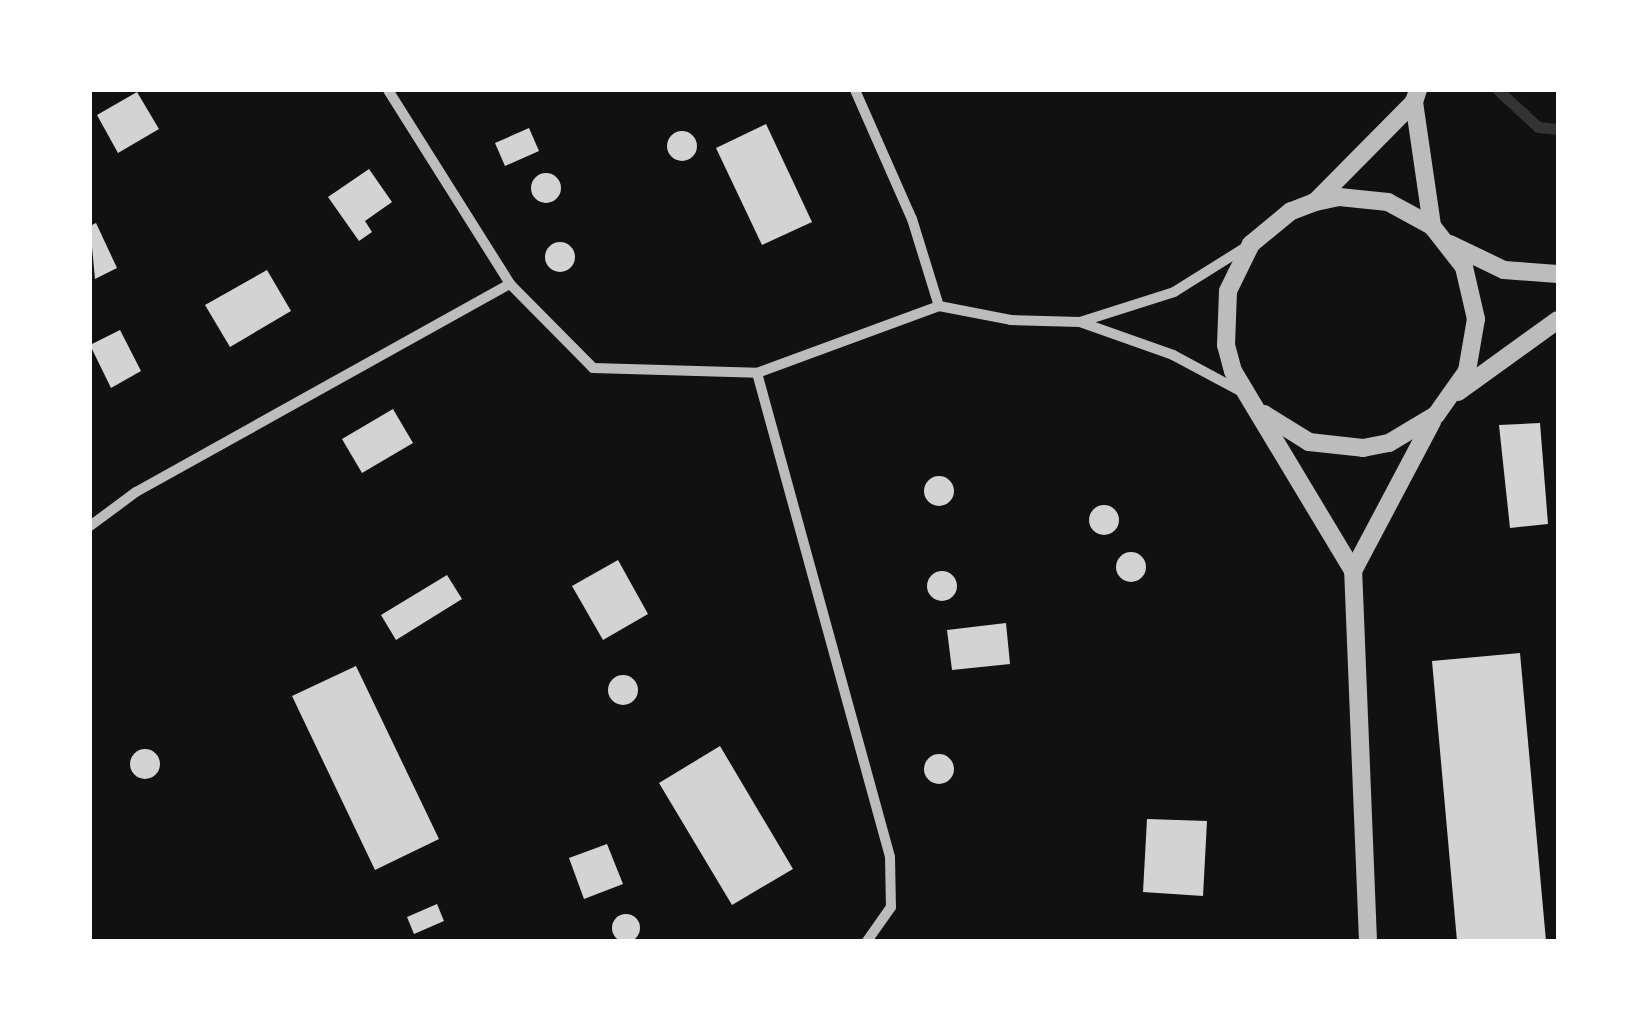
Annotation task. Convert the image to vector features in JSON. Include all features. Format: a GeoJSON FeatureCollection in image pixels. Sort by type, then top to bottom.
{"type":"FeatureCollection","features":[{"type":"Feature","properties":{"kind":"street"},"geometry":{"type":"LineString","coordinates":[[388,90],[510,284],[592,368],[757,373],[940,306],[1080,322],[1173,355],[1246,394]]}},
{"type":"Feature","properties":{"kind":"street"},"geometry":{"type":"LineString","coordinates":[[855,90],[912,220],[940,306]]}},
{"type":"Feature","properties":{"kind":"street"},"geometry":{"type":"LineString","coordinates":[[1314,202],[1416,96]]}},
{"type":"Feature","properties":{"kind":"street"},"geometry":{"type":"LineString","coordinates":[[1416,96],[1432,226]]}},
{"type":"Feature","properties":{"kind":"street"},"geometry":{"type":"LineString","coordinates":[[1080,322],[1174,292],[1251,244],[1290,211],[1314,202],[1364,197],[1432,226],[1449,244],[1473,292],[1476,319],[1470,358],[1454,395]]}},
{"type":"Feature","properties":{"kind":"street"},"geometry":{"type":"LineString","coordinates":[[1251,244],[1237,266],[1224,318],[1233,371],[1264,414],[1352,571],[1368,941]]}},
{"type":"Feature","properties":{"kind":"street"},"geometry":{"type":"LineString","coordinates":[[1449,244],[1504,270],[1558,274]]}},
{"type":"Feature","properties":{"kind":"street"},"geometry":{"type":"LineString","coordinates":[[90,526],[203,453],[510,284]]}},
{"type":"Feature","properties":{"kind":"street"},"geometry":{"type":"LineString","coordinates":[[1352,571],[1436,416],[1454,395],[1558,320]]}},
{"type":"Feature","properties":{"kind":"street"},"geometry":{"type":"LineString","coordinates":[[757,373],[890,857],[891,907],[867,941]]}},
{"type":"Feature","properties":{"kind":"street"},"geometry":{"type":"LineString","coordinates":[[1264,414],[1310,442],[1363,448],[1389,442],[1436,416]]}},
{"type":"Feature","properties":{"kind":"building"},"geometry":{"type":"Polygon","coordinates":[[[137,92],[159,129],[118,153],[97,115],[137,92]]]}},
{"type":"Feature","properties":{"kind":"building"},"geometry":{"type":"Polygon","coordinates":[[[766,124],[812,222],[762,245],[716,148],[766,124]]]}},
{"type":"Feature","properties":{"kind":"building"},"geometry":{"type":"Polygon","coordinates":[[[529,128],[539,151],[505,166],[495,143],[529,128]]]}},
{"type":"Feature","properties":{"kind":"building"},"geometry":{"type":"Polygon","coordinates":[[[682,131],[692,136],[697,146],[692,156],[682,161],[672,156],[667,146],[672,136],[682,131]]]}},
{"type":"Feature","properties":{"kind":"building"},"geometry":{"type":"Polygon","coordinates":[[[369,169],[392,202],[365,221],[372,232],[359,241],[328,197],[369,169]]]}},
{"type":"Feature","properties":{"kind":"building"},"geometry":{"type":"Polygon","coordinates":[[[546,173],[556,178],[561,188],[556,198],[546,203],[536,198],[531,188],[536,178],[546,173]]]}},
{"type":"Feature","properties":{"kind":"building"},"geometry":{"type":"Polygon","coordinates":[[[96,223],[117,268],[95,279],[90,226],[96,223]]]}},
{"type":"Feature","properties":{"kind":"building"},"geometry":{"type":"Polygon","coordinates":[[[560,242],[570,247],[575,257],[570,267],[560,272],[550,267],[545,257],[550,247],[560,242]]]}},
{"type":"Feature","properties":{"kind":"building"},"geometry":{"type":"Polygon","coordinates":[[[267,270],[291,311],[230,347],[205,305],[267,270]]]}},
{"type":"Feature","properties":{"kind":"building"},"geometry":{"type":"Polygon","coordinates":[[[120,330],[141,371],[111,388],[90,345],[120,330]]]}},
{"type":"Feature","properties":{"kind":"building"},"geometry":{"type":"Polygon","coordinates":[[[393,409],[413,443],[362,473],[342,439],[393,409]]]}},
{"type":"Feature","properties":{"kind":"building"},"geometry":{"type":"Polygon","coordinates":[[[1540,423],[1548,524],[1510,528],[1499,425],[1540,423]]]}},
{"type":"Feature","properties":{"kind":"building"},"geometry":{"type":"Polygon","coordinates":[[[939,476],[953,485],[954,491],[945,505],[939,506],[925,497],[924,491],[933,477],[939,476]]]}},
{"type":"Feature","properties":{"kind":"building"},"geometry":{"type":"Polygon","coordinates":[[[1104,505],[1114,510],[1119,520],[1114,530],[1104,535],[1094,530],[1089,520],[1094,510],[1104,505]]]}},
{"type":"Feature","properties":{"kind":"building"},"geometry":{"type":"Polygon","coordinates":[[[1131,552],[1145,561],[1146,567],[1137,581],[1131,582],[1117,573],[1116,567],[1125,553],[1131,552]]]}},
{"type":"Feature","properties":{"kind":"building"},"geometry":{"type":"Polygon","coordinates":[[[618,560],[648,614],[603,640],[572,586],[618,560]]]}},
{"type":"Feature","properties":{"kind":"building"},"geometry":{"type":"Polygon","coordinates":[[[942,571],[956,580],[957,586],[948,600],[942,601],[928,592],[927,586],[936,572],[942,571]]]}},
{"type":"Feature","properties":{"kind":"building"},"geometry":{"type":"Polygon","coordinates":[[[447,575],[462,599],[396,640],[381,615],[447,575]]]}},
{"type":"Feature","properties":{"kind":"building"},"geometry":{"type":"Polygon","coordinates":[[[1006,623],[1010,664],[952,670],[947,630],[1006,623]]]}},
{"type":"Feature","properties":{"kind":"building"},"geometry":{"type":"Polygon","coordinates":[[[1520,653],[1546,941],[1457,941],[1432,661],[1520,653]]]}},
{"type":"Feature","properties":{"kind":"building"},"geometry":{"type":"Polygon","coordinates":[[[356,666],[439,839],[375,870],[292,696],[356,666]]]}},
{"type":"Feature","properties":{"kind":"building"},"geometry":{"type":"Polygon","coordinates":[[[623,675],[633,680],[638,690],[633,700],[623,705],[613,700],[608,690],[613,680],[623,675]]]}},
{"type":"Feature","properties":{"kind":"building"},"geometry":{"type":"Polygon","coordinates":[[[720,746],[793,869],[732,905],[659,783],[720,746]]]}},
{"type":"Feature","properties":{"kind":"building"},"geometry":{"type":"Polygon","coordinates":[[[145,749],[155,754],[160,764],[155,774],[145,779],[135,774],[130,764],[135,754],[145,749]]]}},
{"type":"Feature","properties":{"kind":"building"},"geometry":{"type":"Polygon","coordinates":[[[939,754],[953,763],[954,769],[945,783],[939,784],[925,775],[924,769],[933,755],[939,754]]]}},
{"type":"Feature","properties":{"kind":"building"},"geometry":{"type":"Polygon","coordinates":[[[1147,819],[1207,821],[1203,896],[1143,892],[1147,819]]]}},
{"type":"Feature","properties":{"kind":"building"},"geometry":{"type":"Polygon","coordinates":[[[607,844],[623,884],[584,899],[569,858],[607,844]]]}},
{"type":"Feature","properties":{"kind":"building"},"geometry":{"type":"Polygon","coordinates":[[[437,904],[444,921],[414,934],[407,917],[437,904]]]}},
{"type":"Feature","properties":{"kind":"building"},"geometry":{"type":"Polygon","coordinates":[[[626,914],[636,918],[640,928],[636,938],[626,942],[616,938],[612,928],[616,918],[626,914]]]}},
{"type":"Feature","properties":{"kind":"waterway"},"geometry":{"type":"LineString","coordinates":[[1498,90],[1538,127],[1558,129]]}}]}
